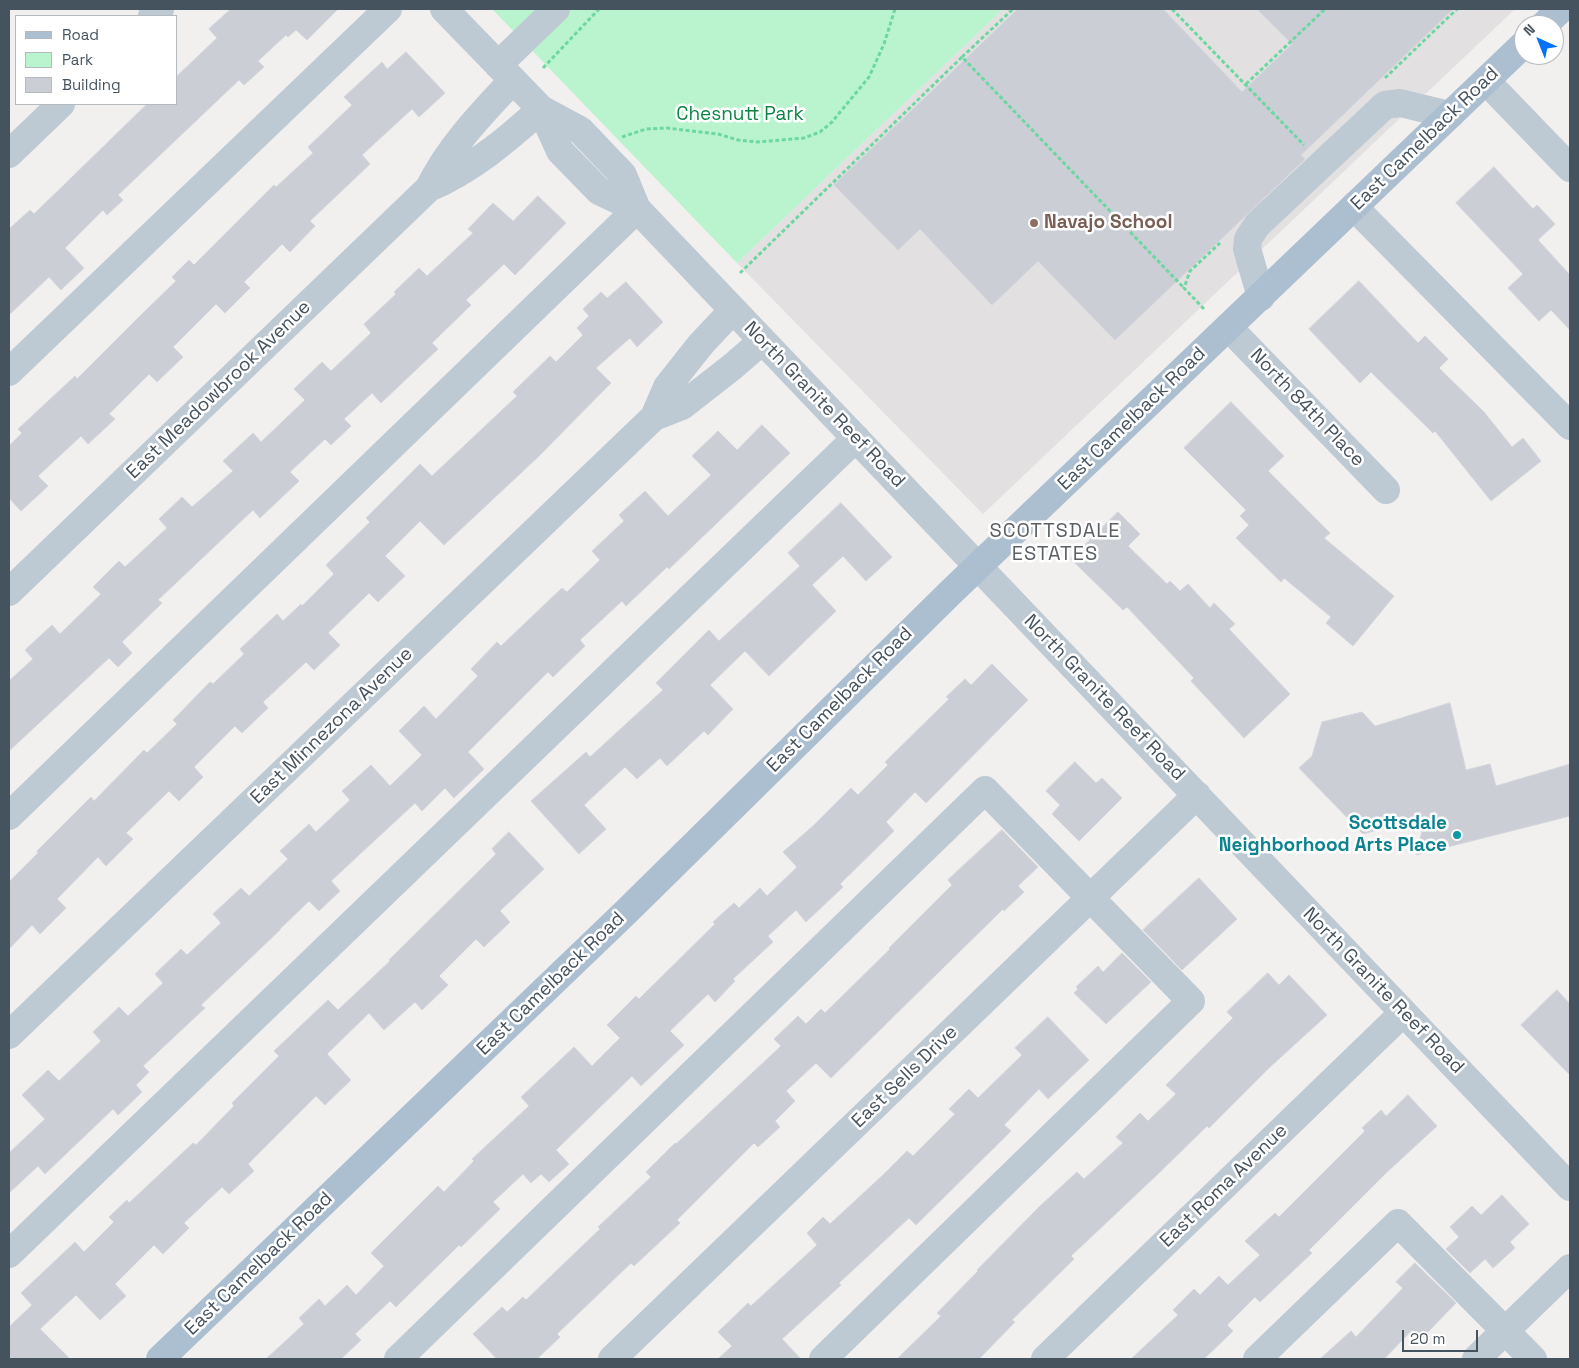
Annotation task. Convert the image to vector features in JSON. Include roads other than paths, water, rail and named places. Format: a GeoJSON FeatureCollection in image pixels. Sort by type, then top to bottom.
{"type":"FeatureCollection","features":[{"type":"Feature","properties":{"kind":"main road","name":"East Camelback Road"},"geometry":{"type":"LineString","coordinates":[[160,1359],[620,918],[889,652],[1514,54]]}},
{"type":"Feature","properties":{"kind":"street"},"geometry":{"type":"LineString","coordinates":[[9,372],[388,9]]}},
{"type":"Feature","properties":{"kind":"street","name":"North Granite Reef Road"},"geometry":{"type":"LineString","coordinates":[[444,9],[540,109],[560,151],[600,191],[637,209],[1570,1187]]}},
{"type":"Feature","properties":{"kind":"street","name":"East Meadowbrook Avenue"},"geometry":{"type":"LineString","coordinates":[[429,188],[439,166],[485,109],[505,73],[556,9]]}},
{"type":"Feature","properties":{"kind":"street"},"geometry":{"type":"LineString","coordinates":[[1486,81],[1570,168]]}},
{"type":"Feature","properties":{"kind":"street"},"geometry":{"type":"LineString","coordinates":[[1261,296],[1247,250],[1248,239],[1264,218],[1385,105],[1400,103],[1450,115]]}},
{"type":"Feature","properties":{"kind":"street"},"geometry":{"type":"LineString","coordinates":[[9,154],[60,105]]}},
{"type":"Feature","properties":{"kind":"street","name":"East Meadowbrook Avenue"},"geometry":{"type":"LineString","coordinates":[[9,592],[429,188],[452,178],[510,137],[540,109]]}},
{"type":"Feature","properties":{"kind":"street"},"geometry":{"type":"LineString","coordinates":[[1354,207],[1570,426]]}},
{"type":"Feature","properties":{"kind":"street"},"geometry":{"type":"LineString","coordinates":[[9,816],[637,209]]}},
{"type":"Feature","properties":{"kind":"street","name":"East Minnezona Avenue"},"geometry":{"type":"LineString","coordinates":[[654,417],[667,387],[701,344],[733,310]]}},
{"type":"Feature","properties":{"kind":"street","name":"North 84th Place"},"geometry":{"type":"LineString","coordinates":[[1228,327],[1386,490]]}},
{"type":"Feature","properties":{"kind":"street","name":"East Minnezona Avenue"},"geometry":{"type":"LineString","coordinates":[[9,1035],[654,417],[682,406],[762,340]]}},
{"type":"Feature","properties":{"kind":"street"},"geometry":{"type":"LineString","coordinates":[[9,1254],[856,438]]}},
{"type":"Feature","properties":{"kind":"street"},"geometry":{"type":"LineString","coordinates":[[398,1359],[986,790],[1191,1001],[823,1359]]}},
{"type":"Feature","properties":{"kind":"street","name":"East Sells Drive"},"geometry":{"type":"LineString","coordinates":[[612,1359],[1197,795]]}},
{"type":"Feature","properties":{"kind":"street","name":"East Roma Avenue"},"geometry":{"type":"LineString","coordinates":[[1045,1359],[1403,1013]]}},
{"type":"Feature","properties":{"kind":"street"},"geometry":{"type":"LineString","coordinates":[[1257,1359],[1398,1223],[1533,1359]]}},
{"type":"Feature","properties":{"kind":"street"},"geometry":{"type":"LineString","coordinates":[[1476,1359],[1570,1268]]}},
{"type":"Feature","properties":{"kind":"place","name":"Navajo School"},"geometry":{"type":"Point","coordinates":[1034,223]}},
{"type":"Feature","properties":{"kind":"place","name":"Scottsdale Neighborhood Arts Place"},"geometry":{"type":"Point","coordinates":[1457,835]}},
{"type":"Feature","properties":{"kind":"district","name":"SCOTTSDALE ESTATES"},"geometry":{"type":"Point","coordinates":[1055,544]}},
{"type":"Feature","properties":{"kind":"park label","name":"Chesnutt Park"},"geometry":{"type":"Point","coordinates":[740,115]}}]}
